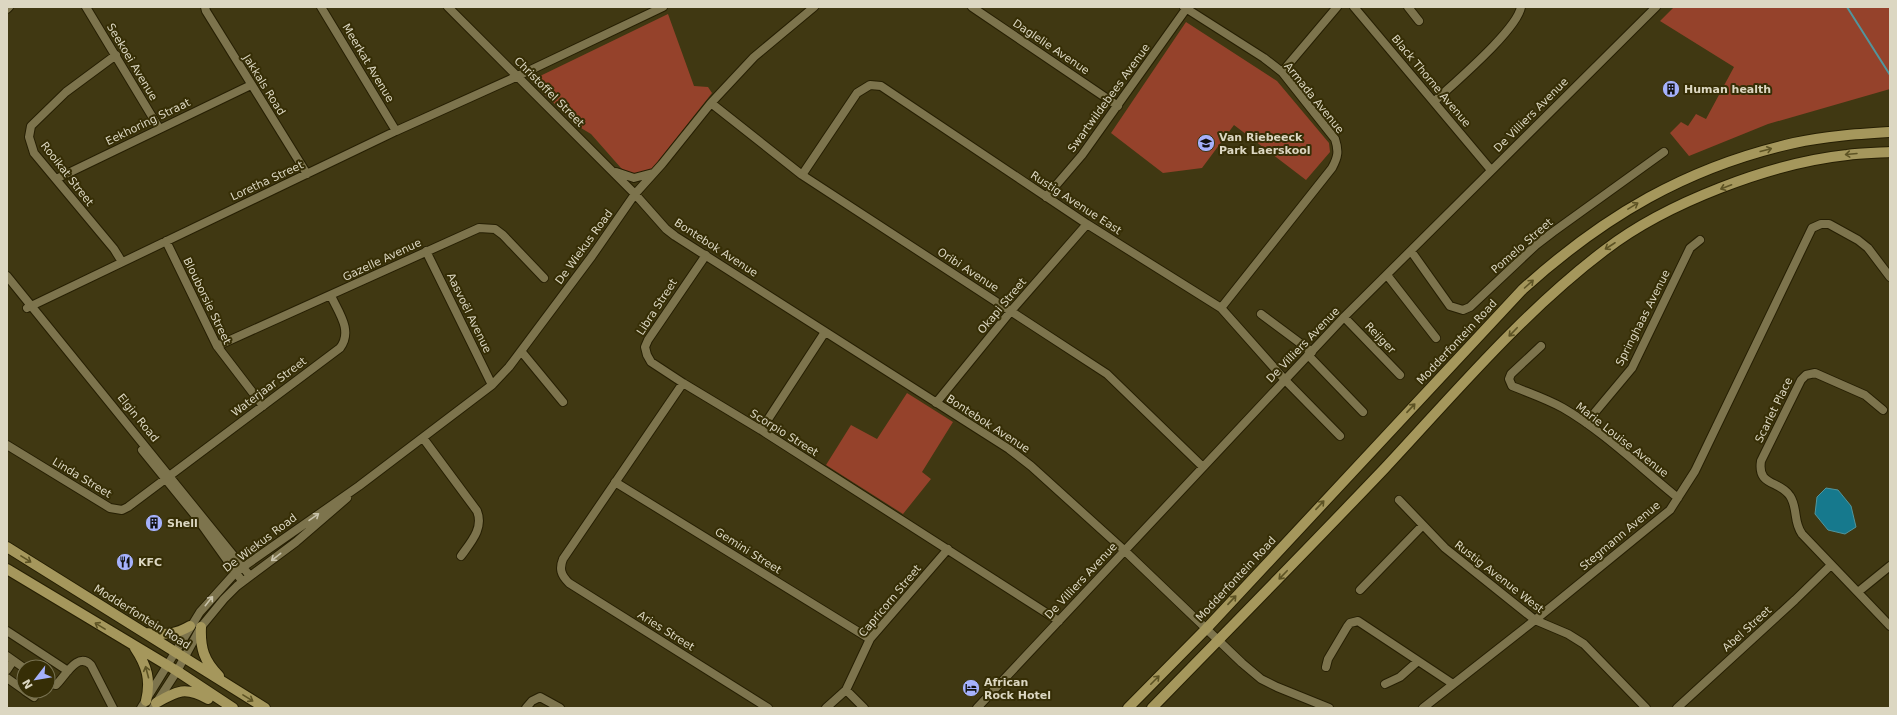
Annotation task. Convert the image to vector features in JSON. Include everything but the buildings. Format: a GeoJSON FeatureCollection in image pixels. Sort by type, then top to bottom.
{"type":"FeatureCollection","features":[{"type":"Feature","properties":{"kind":"main road","name":"Modderfontein Road"},"geometry":{"type":"LineString","coordinates":[[1128,708],[1206,629],[1523,289],[1556,260],[1593,232],[1635,205],[1673,184],[1712,167],[1795,143],[1843,135],[1890,132]]}},
{"type":"Feature","properties":{"kind":"main road"},"geometry":{"type":"LineString","coordinates":[[1152,708],[1310,547],[1538,307],[1606,248],[1682,205],[1762,173],[1800,163],[1846,155],[1890,152]]}},
{"type":"Feature","properties":{"kind":"main road","name":"Modderfontein Road"},"geometry":{"type":"LineString","coordinates":[[7,547],[265,708]]}},
{"type":"Feature","properties":{"kind":"main road"},"geometry":{"type":"LineString","coordinates":[[7,569],[133,646],[177,671],[233,708]]}},
{"type":"Feature","properties":{"kind":"main road"},"geometry":{"type":"LineString","coordinates":[[143,633],[166,635],[178,633],[190,626]]}},
{"type":"Feature","properties":{"kind":"main road"},"geometry":{"type":"LineString","coordinates":[[201,627],[201,647],[205,657],[225,683]]}},
{"type":"Feature","properties":{"kind":"main road"},"geometry":{"type":"LineString","coordinates":[[133,646],[147,669],[149,705],[177,692],[190,691],[196,692],[224,708]]}},
{"type":"Feature","properties":{"kind":"street","name":"Seekoei Avenue"},"geometry":{"type":"LineString","coordinates":[[86,7],[159,128]]}},
{"type":"Feature","properties":{"kind":"street","name":"Jakkals Road"},"geometry":{"type":"LineString","coordinates":[[205,7],[251,85],[307,174]]}},
{"type":"Feature","properties":{"kind":"street","name":"Meerkat Avenue"},"geometry":{"type":"LineString","coordinates":[[321,7],[396,131]]}},
{"type":"Feature","properties":{"kind":"street","name":"Christoffel Street"},"geometry":{"type":"LineString","coordinates":[[450,7],[635,194]]}},
{"type":"Feature","properties":{"kind":"street","name":"Loretha Street"},"geometry":{"type":"LineString","coordinates":[[29,307],[396,131],[518,76],[663,7]]}},
{"type":"Feature","properties":{"kind":"street","name":"Daglelie Avenue"},"geometry":{"type":"LineString","coordinates":[[972,7],[1118,106]]}},
{"type":"Feature","properties":{"kind":"street"},"geometry":{"type":"LineString","coordinates":[[1282,72],[1337,7]]}},
{"type":"Feature","properties":{"kind":"street","name":"Black Thorne Avenue"},"geometry":{"type":"LineString","coordinates":[[1354,7],[1435,101],[1491,170]]}},
{"type":"Feature","properties":{"kind":"street"},"geometry":{"type":"LineString","coordinates":[[1408,7],[1419,21]]}},
{"type":"Feature","properties":{"kind":"street"},"geometry":{"type":"LineString","coordinates":[[1435,101],[1488,52],[1516,20],[1521,7]]}},
{"type":"Feature","properties":{"kind":"street","name":"De Villiers Avenue"},"geometry":{"type":"LineString","coordinates":[[977,708],[1344,317],[1654,7]]}},
{"type":"Feature","properties":{"kind":"street","name":"De Wiekus Road"},"geometry":{"type":"LineString","coordinates":[[149,705],[167,665],[190,626],[212,596],[240,569],[359,486],[492,385],[521,351],[592,256],[635,194],[711,103],[754,58],[810,8]]}},
{"type":"Feature","properties":{"kind":"street","name":"Swartwildebees Avenue"},"geometry":{"type":"LineString","coordinates":[[1046,197],[1082,155],[1118,106],[1185,8]]}},
{"type":"Feature","properties":{"kind":"street","name":"Armada Avenue"},"geometry":{"type":"LineString","coordinates":[[1185,8],[1264,58],[1282,72],[1335,139],[1338,148],[1338,158],[1278,237],[1221,308]]}},
{"type":"Feature","properties":{"kind":"street","name":"Rooikat Street"},"geometry":{"type":"LineString","coordinates":[[116,55],[66,92],[31,126],[28,137],[32,149],[114,249],[122,262]]}},
{"type":"Feature","properties":{"kind":"street","name":"Rustig Avenue East"},"geometry":{"type":"LineString","coordinates":[[802,174],[857,93],[866,86],[875,84],[881,86],[1087,224],[1221,308],[1285,380],[1340,436]]}},
{"type":"Feature","properties":{"kind":"street","name":"Eekhoring Straat"},"geometry":{"type":"LineString","coordinates":[[56,179],[159,128],[251,85]]}},
{"type":"Feature","properties":{"kind":"street","name":"Oribi Avenue"},"geometry":{"type":"LineString","coordinates":[[711,103],[802,174],[1107,374],[1203,467]]}},
{"type":"Feature","properties":{"kind":"street","name":"Pomelo Street"},"geometry":{"type":"LineString","coordinates":[[1411,250],[1450,306],[1462,310],[1470,308],[1536,245],[1664,152]]}},
{"type":"Feature","properties":{"kind":"street"},"geometry":{"type":"LineString","coordinates":[[608,167],[623,175],[634,178],[654,172]]}},
{"type":"Feature","properties":{"kind":"street","name":"Bontebok Avenue"},"geometry":{"type":"LineString","coordinates":[[635,194],[666,229],[1020,456],[1125,551],[1218,641],[1261,679],[1329,708]]}},
{"type":"Feature","properties":{"kind":"street","name":"Okapi Street"},"geometry":{"type":"LineString","coordinates":[[936,403],[1011,311],[1087,224]]}},
{"type":"Feature","properties":{"kind":"street","name":"Stegmann Avenue"},"geometry":{"type":"LineString","coordinates":[[1423,708],[1536,620],[1670,510],[1695,472],[1808,232],[1812,228],[1821,224],[1829,224],[1858,240],[1868,248],[1890,277]]}},
{"type":"Feature","properties":{"kind":"street","name":"Gazelle Avenue"},"geometry":{"type":"LineString","coordinates":[[216,346],[331,296],[471,230],[486,228],[495,229],[503,235],[544,278]]}},
{"type":"Feature","properties":{"kind":"street","name":"Springhaas Avenue"},"geometry":{"type":"LineString","coordinates":[[1586,423],[1632,368],[1690,248],[1700,240]]}},
{"type":"Feature","properties":{"kind":"street","name":"Blouborsie Street"},"geometry":{"type":"LineString","coordinates":[[166,241],[216,346],[263,406]]}},
{"type":"Feature","properties":{"kind":"street","name":"Aasvoël Avenue"},"geometry":{"type":"LineString","coordinates":[[426,251],[492,385]]}},
{"type":"Feature","properties":{"kind":"street","name":"Libra Street"},"geometry":{"type":"LineString","coordinates":[[683,383],[651,362],[646,355],[645,347],[648,340],[706,255]]}},
{"type":"Feature","properties":{"kind":"street"},"geometry":{"type":"LineString","coordinates":[[1387,275],[1436,338]]}},
{"type":"Feature","properties":{"kind":"street","name":"Elgin Road"},"geometry":{"type":"LineString","coordinates":[[7,276],[29,307],[168,477],[240,569],[250,576]]}},
{"type":"Feature","properties":{"kind":"street","name":"Elgin Road"},"geometry":{"type":"LineString","coordinates":[[7,284],[29,307]]}},
{"type":"Feature","properties":{"kind":"street","name":"Waterjaar Street"},"geometry":{"type":"LineString","coordinates":[[168,477],[340,348],[344,342],[346,332],[345,326],[331,296]]}},
{"type":"Feature","properties":{"kind":"street"},"geometry":{"type":"LineString","coordinates":[[1261,314],[1310,354],[1363,412]]}},
{"type":"Feature","properties":{"kind":"street","name":"Reijger"},"geometry":{"type":"LineString","coordinates":[[1344,317],[1400,374]]}},
{"type":"Feature","properties":{"kind":"street"},"geometry":{"type":"LineString","coordinates":[[761,430],[825,332]]}},
{"type":"Feature","properties":{"kind":"street","name":"Marie Louise Avenue"},"geometry":{"type":"LineString","coordinates":[[1541,346],[1511,374],[1509,379],[1512,386],[1539,396],[1563,408],[1586,423],[1678,498]]}},
{"type":"Feature","properties":{"kind":"street"},"geometry":{"type":"LineString","coordinates":[[521,351],[563,402]]}},
{"type":"Feature","properties":{"kind":"street","name":"Scarlet Place"},"geometry":{"type":"LineString","coordinates":[[1831,565],[1798,529],[1793,503],[1787,492],[1763,477],[1760,468],[1761,461],[1801,380],[1806,375],[1815,373],[1865,395],[1883,410]]}},
{"type":"Feature","properties":{"kind":"street"},"geometry":{"type":"LineString","coordinates":[[615,482],[683,383]]}},
{"type":"Feature","properties":{"kind":"street","name":"Scorpio Street"},"geometry":{"type":"LineString","coordinates":[[683,383],[761,430],[1059,620]]}},
{"type":"Feature","properties":{"kind":"street"},"geometry":{"type":"LineString","coordinates":[[424,438],[478,511],[480,526],[461,556]]}},
{"type":"Feature","properties":{"kind":"street","name":"Linda Street"},"geometry":{"type":"LineString","coordinates":[[7,445],[116,510],[128,507],[168,477]]}},
{"type":"Feature","properties":{"kind":"street","name":"Aries Street"},"geometry":{"type":"LineString","coordinates":[[615,482],[563,559],[560,566],[561,572],[569,583],[768,708]]}},
{"type":"Feature","properties":{"kind":"street","name":"Gemini Street"},"geometry":{"type":"LineString","coordinates":[[615,482],[870,639]]}},
{"type":"Feature","properties":{"kind":"street","name":"De Wiekus Road"},"geometry":{"type":"LineString","coordinates":[[149,705],[177,671],[201,627],[224,599],[242,581],[323,520],[359,486]]}},
{"type":"Feature","properties":{"kind":"street","name":"Rustig Avenue West"},"geometry":{"type":"LineString","coordinates":[[1399,500],[1422,526],[1450,552],[1536,620],[1572,636],[1584,644],[1646,708]]}},
{"type":"Feature","properties":{"kind":"street"},"geometry":{"type":"LineString","coordinates":[[1360,590],[1422,526]]}},
{"type":"Feature","properties":{"kind":"street","name":"Capricorn Street"},"geometry":{"type":"LineString","coordinates":[[826,708],[846,690],[870,639],[948,549]]}},
{"type":"Feature","properties":{"kind":"street"},"geometry":{"type":"LineString","coordinates":[[1831,565],[1890,626]]}},
{"type":"Feature","properties":{"kind":"street","name":"Abel Street"},"geometry":{"type":"LineString","coordinates":[[1677,708],[1831,565]]}},
{"type":"Feature","properties":{"kind":"street"},"geometry":{"type":"LineString","coordinates":[[1858,592],[1890,566]]}},
{"type":"Feature","properties":{"kind":"street","name":"Elgin Road"},"geometry":{"type":"LineString","coordinates":[[240,569],[242,581]]}},
{"type":"Feature","properties":{"kind":"street"},"geometry":{"type":"LineString","coordinates":[[1326,667],[1328,659],[1343,633],[1350,623],[1354,621],[1361,622],[1453,684]]}},
{"type":"Feature","properties":{"kind":"street"},"geometry":{"type":"LineString","coordinates":[[7,631],[68,671]]}},
{"type":"Feature","properties":{"kind":"street"},"geometry":{"type":"LineString","coordinates":[[7,670],[10,659]]}},
{"type":"Feature","properties":{"kind":"street"},"geometry":{"type":"LineString","coordinates":[[1385,684],[1400,677],[1418,661]]}},
{"type":"Feature","properties":{"kind":"street"},"geometry":{"type":"LineString","coordinates":[[56,685],[68,671],[79,662],[88,662],[91,665],[113,708]]}},
{"type":"Feature","properties":{"kind":"street"},"geometry":{"type":"LineString","coordinates":[[7,678],[16,684]]}},
{"type":"Feature","properties":{"kind":"street"},"geometry":{"type":"LineString","coordinates":[[846,690],[864,708]]}},
{"type":"Feature","properties":{"kind":"street"},"geometry":{"type":"LineString","coordinates":[[526,708],[536,698],[544,698],[560,708]]}},
{"type":"Feature","properties":{"kind":"shaded area"},"geometry":{"type":"Polygon","coordinates":[[[1674,7],[1890,7],[1890,89],[1768,124],[1689,156],[1670,133],[1681,122],[1688,126],[1696,114],[1706,119],[1734,67],[1660,21],[1674,7]]]}},
{"type":"Feature","properties":{"kind":"shaded area"},"geometry":{"type":"Polygon","coordinates":[[[668,14],[694,86],[708,87],[712,93],[652,169],[635,175],[629,174],[621,168],[591,134],[581,128],[534,83],[538,77],[668,14]]]}},
{"type":"Feature","properties":{"kind":"shaded area"},"geometry":{"type":"Polygon","coordinates":[[[1186,22],[1277,81],[1329,143],[1330,152],[1306,180],[1234,125],[1202,168],[1163,173],[1111,133],[1186,22]]]}},
{"type":"Feature","properties":{"kind":"shaded area"},"geometry":{"type":"Polygon","coordinates":[[[907,393],[953,422],[922,472],[931,479],[903,514],[826,465],[851,425],[877,439],[907,393]]]}},
{"type":"Feature","properties":{"kind":"water"},"geometry":{"type":"Polygon","coordinates":[[[1826,488],[1838,490],[1851,506],[1856,527],[1845,534],[1828,530],[1815,514],[1817,497],[1826,488]]]}},
{"type":"Feature","properties":{"kind":"waterway"},"geometry":{"type":"LineString","coordinates":[[1847,7],[1890,75]]}},
{"type":"Feature","properties":{"kind":"place","name":"Human health"},"geometry":{"type":"Point","coordinates":[1671,89]}},
{"type":"Feature","properties":{"kind":"place","name":"Van Riebeeck Park Laerskool"},"geometry":{"type":"Point","coordinates":[1206,143]}},
{"type":"Feature","properties":{"kind":"place","name":"Shell"},"geometry":{"type":"Point","coordinates":[154,523]}},
{"type":"Feature","properties":{"kind":"place","name":"KFC"},"geometry":{"type":"Point","coordinates":[125,562]}},
{"type":"Feature","properties":{"kind":"place","name":"African Rock Hotel"},"geometry":{"type":"Point","coordinates":[971,688]}}]}
